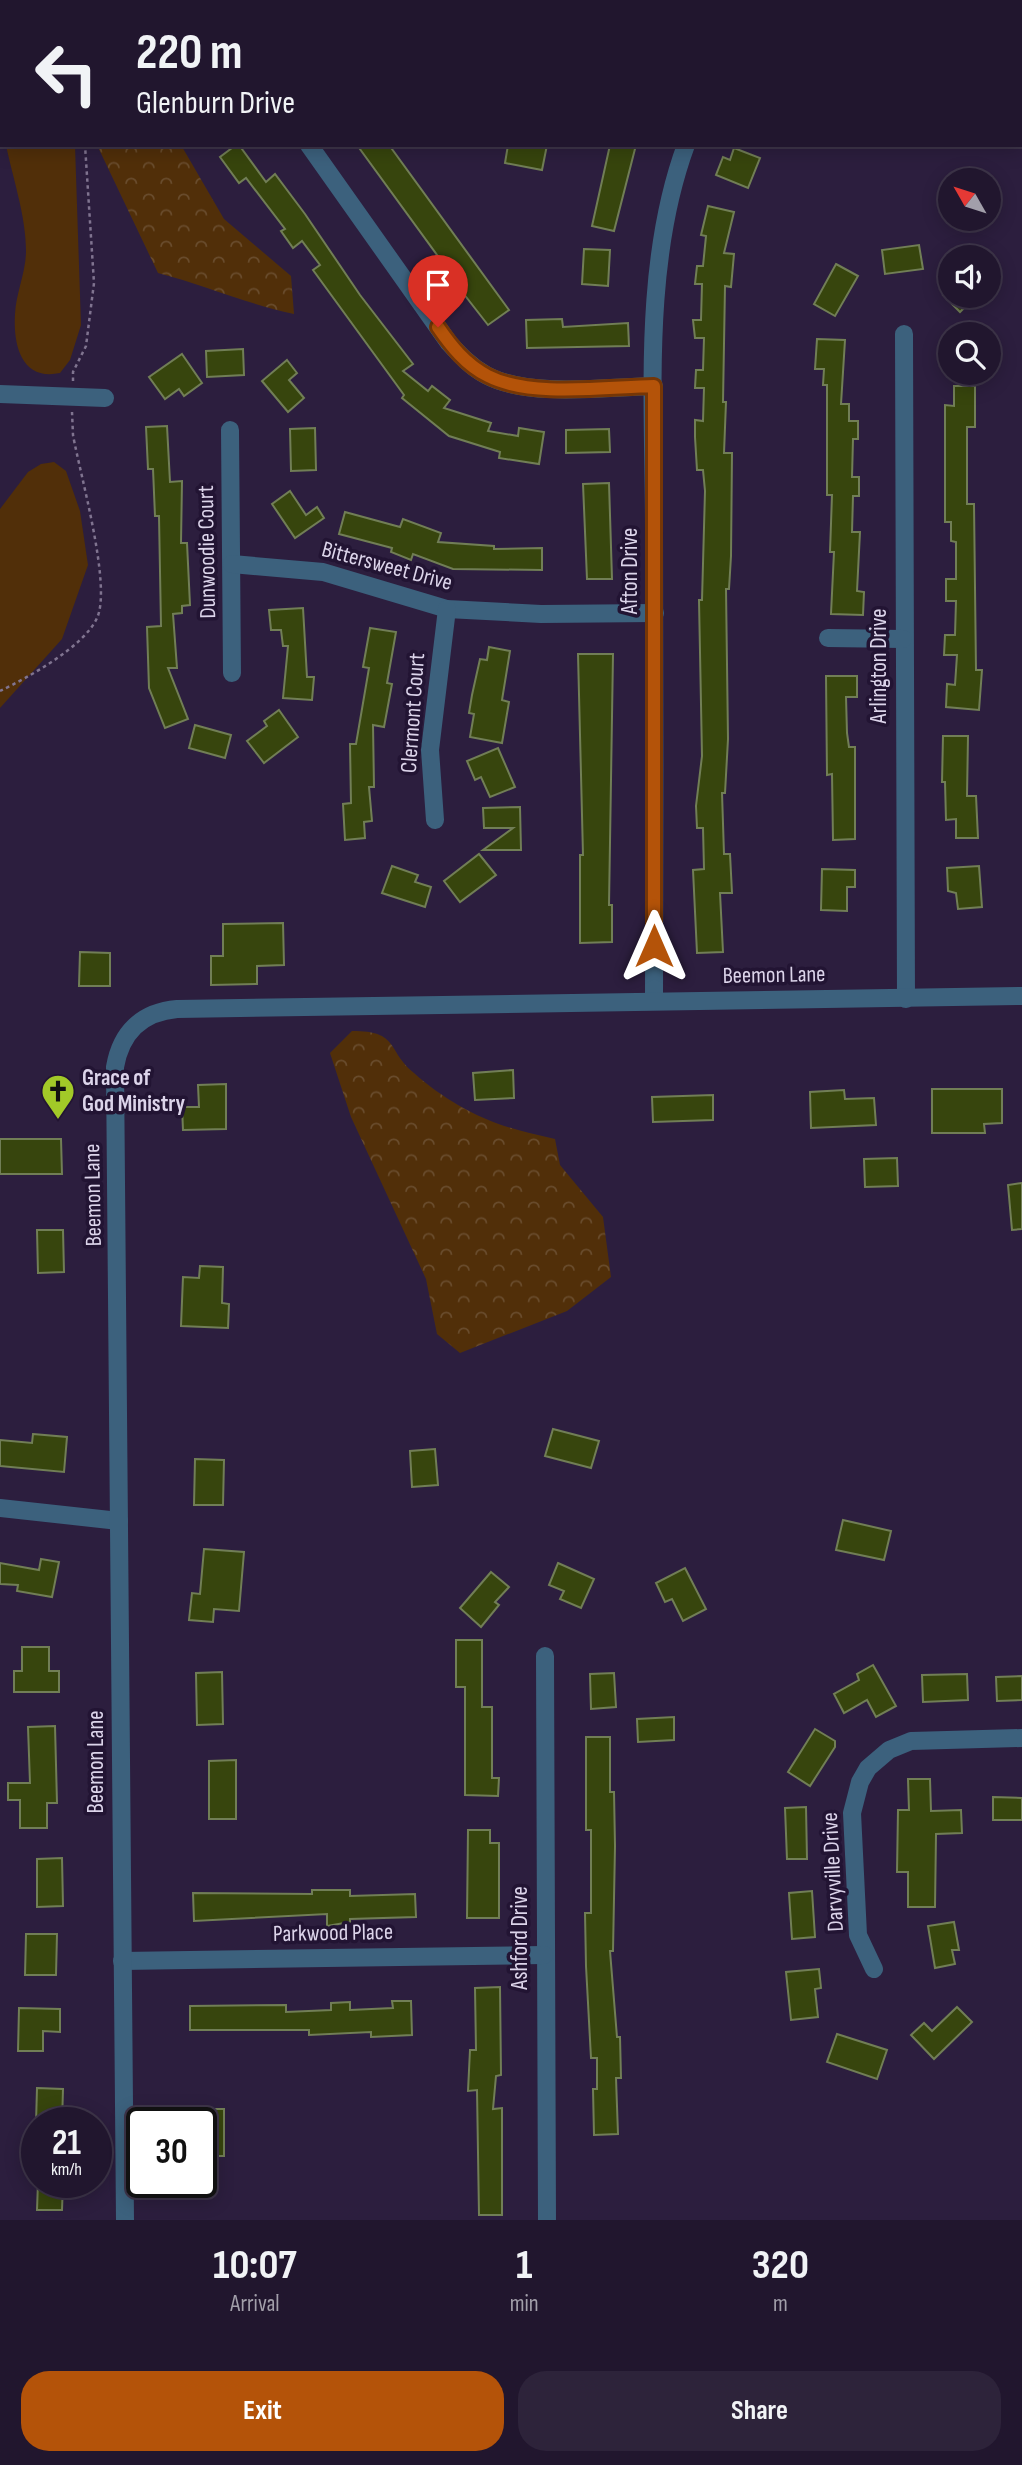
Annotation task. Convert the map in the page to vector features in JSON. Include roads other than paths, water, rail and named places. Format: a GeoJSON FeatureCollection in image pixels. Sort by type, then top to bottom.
{"type":"FeatureCollection","features":[{"type":"Feature","properties":{"kind":"street"},"geometry":{"type":"LineString","coordinates":[[310,147],[449,343],[467,363],[488,376],[511,383],[558,388],[654,386]]}},
{"type":"Feature","properties":{"kind":"street","name":"Afton Drive"},"geometry":{"type":"LineString","coordinates":[[654,1001],[654,386],[663,225],[685,147]]}},
{"type":"Feature","properties":{"kind":"street","name":"Arlington Drive"},"geometry":{"type":"LineString","coordinates":[[904,334],[906,999]]}},
{"type":"Feature","properties":{"kind":"street"},"geometry":{"type":"LineString","coordinates":[[0,394],[105,398]]}},
{"type":"Feature","properties":{"kind":"street","name":"Dunwoodie Court"},"geometry":{"type":"LineString","coordinates":[[230,430],[232,673]]}},
{"type":"Feature","properties":{"kind":"street","name":"Bittersweet Drive"},"geometry":{"type":"LineString","coordinates":[[232,564],[323,572],[447,609],[541,614],[655,613]]}},
{"type":"Feature","properties":{"kind":"street","name":"Clermont Court"},"geometry":{"type":"LineString","coordinates":[[435,820],[430,750],[447,609]]}},
{"type":"Feature","properties":{"kind":"street"},"geometry":{"type":"LineString","coordinates":[[828,638],[903,639]]}},
{"type":"Feature","properties":{"kind":"street","name":"Beemon Lane"},"geometry":{"type":"LineString","coordinates":[[125,2220],[116,1067],[122,1040],[131,1028],[151,1014],[177,1009],[1022,996]]}},
{"type":"Feature","properties":{"kind":"street"},"geometry":{"type":"LineString","coordinates":[[0,1508],[119,1521]]}},
{"type":"Feature","properties":{"kind":"street","name":"Ashford Drive"},"geometry":{"type":"LineString","coordinates":[[545,1656],[547,2220]]}},
{"type":"Feature","properties":{"kind":"street","name":"Darvyville Drive"},"geometry":{"type":"LineString","coordinates":[[874,1969],[858,1935],[852,1813],[860,1782],[868,1768],[889,1750],[911,1741],[1022,1738]]}},
{"type":"Feature","properties":{"kind":"street","name":"Parkwood Place"},"geometry":{"type":"LineString","coordinates":[[122,1961],[544,1955]]}},
{"type":"Feature","properties":{"kind":"place","name":"Grace of God Ministry"},"geometry":{"type":"Point","coordinates":[58,1121]}}]}
